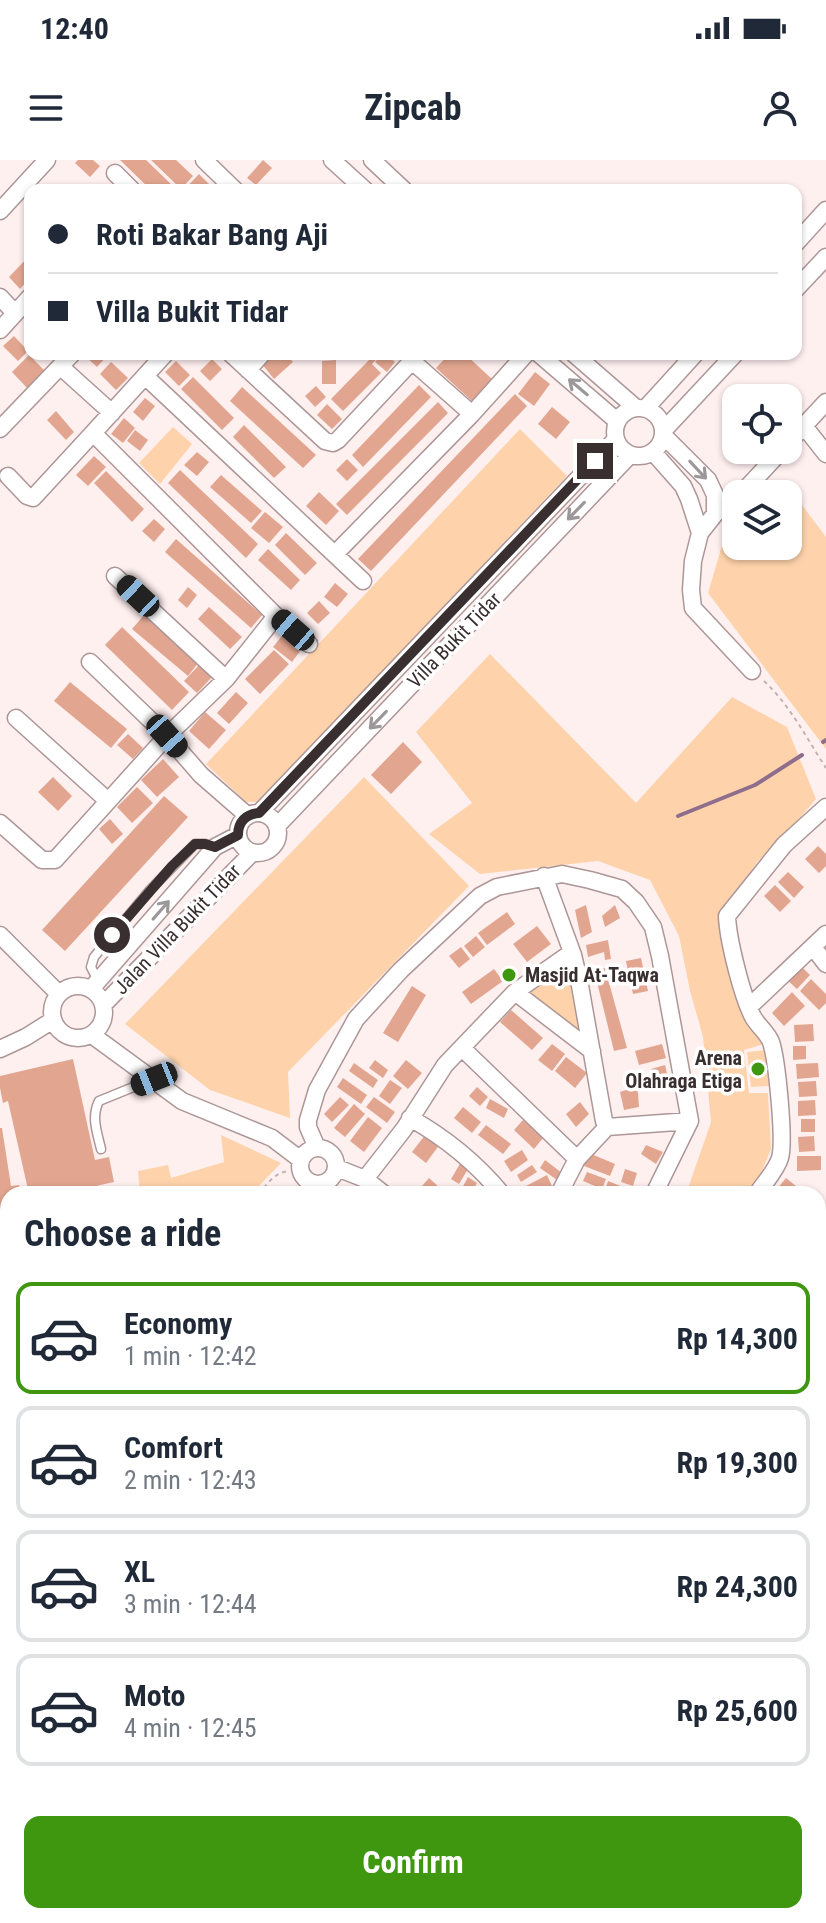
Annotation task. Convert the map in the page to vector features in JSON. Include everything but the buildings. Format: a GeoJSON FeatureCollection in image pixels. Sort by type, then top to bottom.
{"type":"FeatureCollection","features":[{"type":"Feature","properties":{"kind":"street"},"geometry":{"type":"LineString","coordinates":[[25,184],[47,160]]}},
{"type":"Feature","properties":{"kind":"street"},"geometry":{"type":"LineString","coordinates":[[204,160],[226,184]]}},
{"type":"Feature","properties":{"kind":"street"},"geometry":{"type":"LineString","coordinates":[[332,160],[358,184]]}},
{"type":"Feature","properties":{"kind":"street"},"geometry":{"type":"LineString","coordinates":[[372,160],[398,184]]}},
{"type":"Feature","properties":{"kind":"street"},"geometry":{"type":"LineString","coordinates":[[115,173],[125,184]]}},
{"type":"Feature","properties":{"kind":"street"},"geometry":{"type":"LineString","coordinates":[[0,211],[24,185]]}},
{"type":"Feature","properties":{"kind":"street"},"geometry":{"type":"LineString","coordinates":[[802,236],[826,210]]}},
{"type":"Feature","properties":{"kind":"street"},"geometry":{"type":"LineString","coordinates":[[802,283],[826,257]]}},
{"type":"Feature","properties":{"kind":"street"},"geometry":{"type":"LineString","coordinates":[[0,297],[15,313]]}},
{"type":"Feature","properties":{"kind":"street"},"geometry":{"type":"LineString","coordinates":[[0,330],[24,303]]}},
{"type":"Feature","properties":{"kind":"street"},"geometry":{"type":"LineString","coordinates":[[0,429],[66,360],[112,413]]}},
{"type":"Feature","properties":{"kind":"street"},"geometry":{"type":"LineString","coordinates":[[8,476],[27,496],[33,498],[160,360]]}},
{"type":"Feature","properties":{"kind":"street"},"geometry":{"type":"LineString","coordinates":[[237,360],[318,435],[333,443],[407,360]]}},
{"type":"Feature","properties":{"kind":"street"},"geometry":{"type":"LineString","coordinates":[[248,370],[257,360]]}},
{"type":"Feature","properties":{"kind":"street"},"geometry":{"type":"LineString","coordinates":[[411,360],[472,414]]}},
{"type":"Feature","properties":{"kind":"street"},"geometry":{"type":"LineString","coordinates":[[335,554],[521,360]]}},
{"type":"Feature","properties":{"kind":"street"},"geometry":{"type":"LineString","coordinates":[[546,360],[617,421]]}},
{"type":"Feature","properties":{"kind":"street"},"geometry":{"type":"LineString","coordinates":[[581,360],[641,408],[659,418],[663,433],[708,480],[715,495],[715,514]]}},
{"type":"Feature","properties":{"kind":"street"},"geometry":{"type":"LineString","coordinates":[[689,360],[641,408],[625,412],[617,421],[616,439],[621,449],[630,455],[643,456],[653,452],[663,433],[730,360]]}},
{"type":"Feature","properties":{"kind":"street"},"geometry":{"type":"LineString","coordinates":[[145,376],[363,581]]}},
{"type":"Feature","properties":{"kind":"street"},"geometry":{"type":"LineString","coordinates":[[826,402],[804,426],[826,454]]}},
{"type":"Feature","properties":{"kind":"street"},"geometry":{"type":"LineString","coordinates":[[93,433],[276,616],[309,644]]}},
{"type":"Feature","properties":{"kind":"street","name":"Villa Bukit Tidar"},"geometry":{"type":"LineString","coordinates":[[254,814],[616,439]]}},
{"type":"Feature","properties":{"kind":"street"},"geometry":{"type":"LineString","coordinates":[[653,452],[683,486],[697,526],[691,590],[693,608],[752,671]]}},
{"type":"Feature","properties":{"kind":"street","name":"Villa Bukit Tidar"},"geometry":{"type":"LineString","coordinates":[[277,826],[630,455]]}},
{"type":"Feature","properties":{"kind":"street"},"geometry":{"type":"LineString","coordinates":[[754,480],[769,464]]}},
{"type":"Feature","properties":{"kind":"street"},"geometry":{"type":"LineString","coordinates":[[697,526],[722,509]]}},
{"type":"Feature","properties":{"kind":"street"},"geometry":{"type":"LineString","coordinates":[[115,576],[226,679]]}},
{"type":"Feature","properties":{"kind":"street"},"geometry":{"type":"LineString","coordinates":[[0,823],[42,860],[55,860],[167,736],[226,679],[276,616]]}},
{"type":"Feature","properties":{"kind":"street"},"geometry":{"type":"LineString","coordinates":[[90,662],[167,736],[201,775],[254,814],[270,816],[277,826],[278,839],[264,853],[252,853],[242,846],[238,835],[240,824],[254,814]]}},
{"type":"Feature","properties":{"kind":"street"},"geometry":{"type":"LineString","coordinates":[[16,718],[108,801]]}},
{"type":"Feature","properties":{"kind":"street"},"geometry":{"type":"LineString","coordinates":[[762,1186],[779,1160],[782,1146],[776,1064],[770,1040],[755,1021],[749,1007],[727,931],[727,916],[784,845],[826,807]]}},
{"type":"Feature","properties":{"kind":"street","name":"Jalan Villa Bukit Tidar"},"geometry":{"type":"LineString","coordinates":[[94,985],[215,847],[238,835]]}},
{"type":"Feature","properties":{"kind":"street","name":"Jalan Villa Bukit Tidar"},"geometry":{"type":"LineString","coordinates":[[103,1005],[252,853]]}},
{"type":"Feature","properties":{"kind":"street"},"geometry":{"type":"LineString","coordinates":[[317,1148],[308,1127],[317,1090],[356,1019],[401,970],[480,896],[497,887],[562,874],[622,889],[636,902],[653,927],[690,1121],[658,1186]]}},
{"type":"Feature","properties":{"kind":"street"},"geometry":{"type":"LineString","coordinates":[[544,876],[573,955],[607,1127]]}},
{"type":"Feature","properties":{"kind":"street"},"geometry":{"type":"LineString","coordinates":[[749,1007],[826,934]]}},
{"type":"Feature","properties":{"kind":"street"},"geometry":{"type":"LineString","coordinates":[[0,935],[59,994]]}},
{"type":"Feature","properties":{"kind":"street"},"geometry":{"type":"LineString","coordinates":[[813,947],[826,964]]}},
{"type":"Feature","properties":{"kind":"street"},"geometry":{"type":"LineString","coordinates":[[365,1179],[396,1140],[445,1065],[515,992],[565,957],[573,955]]}},
{"type":"Feature","properties":{"kind":"street"},"geometry":{"type":"LineString","coordinates":[[94,985],[104,1015],[102,1023],[92,1035],[80,1038],[68,1036],[58,1029],[53,1020],[53,1006],[59,994],[73,987],[94,985]]}},
{"type":"Feature","properties":{"kind":"street"},"geometry":{"type":"LineString","coordinates":[[515,992],[592,1051]]}},
{"type":"Feature","properties":{"kind":"street"},"geometry":{"type":"LineString","coordinates":[[0,1049],[53,1020]]}},
{"type":"Feature","properties":{"kind":"street"},"geometry":{"type":"LineString","coordinates":[[92,1035],[182,1101],[278,1141],[306,1180],[317,1185],[328,1182],[337,1168],[334,1155],[323,1148],[307,1151],[298,1167]]}},
{"type":"Feature","properties":{"kind":"street"},"geometry":{"type":"LineString","coordinates":[[462,1048],[577,1159]]}},
{"type":"Feature","properties":{"kind":"street"},"geometry":{"type":"LineString","coordinates":[[410,1118],[462,1155],[495,1186]]}},
{"type":"Feature","properties":{"kind":"street"},"geometry":{"type":"LineString","coordinates":[[563,1186],[577,1159],[607,1127],[690,1121]]}},
{"type":"Feature","properties":{"kind":"street"},"geometry":{"type":"LineString","coordinates":[[337,1168],[365,1179],[374,1186]]}},
{"type":"Feature","properties":{"kind":"lane"},"geometry":{"type":"LineString","coordinates":[[101,1149],[94,1122],[99,1101],[154,1079]]}},
{"type":"Feature","properties":{"kind":"path"},"geometry":{"type":"LineString","coordinates":[[752,671],[772,689],[791,713],[826,768]]}},
{"type":"Feature","properties":{"kind":"path"},"geometry":{"type":"LineString","coordinates":[[266,1186],[276,1175],[298,1167]]}},
{"type":"Feature","properties":{"kind":"shaded area"},"geometry":{"type":"Polygon","coordinates":[[[173,427],[192,444],[160,484],[139,463],[173,427]]]}},
{"type":"Feature","properties":{"kind":"shaded area"},"geometry":{"type":"Polygon","coordinates":[[[520,429],[567,476],[258,802],[246,802],[206,764],[520,429]]]}},
{"type":"Feature","properties":{"kind":"shaded area"},"geometry":{"type":"Polygon","coordinates":[[[802,505],[826,537],[826,749],[708,593],[722,545],[722,560],[802,560],[802,505]]]}},
{"type":"Feature","properties":{"kind":"shaded area"},"geometry":{"type":"Polygon","coordinates":[[[490,654],[636,803],[732,697],[787,727],[816,799],[781,840],[758,861],[719,917],[741,1011],[764,1044],[744,1050],[749,1093],[768,1093],[771,1149],[752,1186],[689,1186],[711,1122],[703,1037],[679,936],[650,880],[598,861],[480,874],[429,834],[472,803],[416,732],[490,654]]]}},
{"type":"Feature","properties":{"kind":"shaded area"},"geometry":{"type":"Polygon","coordinates":[[[364,777],[469,886],[288,1072],[290,1118],[210,1090],[125,1024],[364,777]]]}},
{"type":"Feature","properties":{"kind":"shaded area"},"geometry":{"type":"Polygon","coordinates":[[[568,963],[582,1033],[528,991],[568,963]]]}},
{"type":"Feature","properties":{"kind":"shaded area","name":"Arena Olahraga Etiga"},"geometry":{"type":"Polygon","coordinates":[[[766,1050],[769,1086],[751,1087],[747,1052],[766,1050]]]}},
{"type":"Feature","properties":{"kind":"shaded area"},"geometry":{"type":"Polygon","coordinates":[[[221,1135],[281,1163],[259,1186],[139,1186],[138,1171],[168,1165],[171,1178],[224,1162],[221,1135]]]}},
{"type":"Feature","properties":{"kind":"waterway"},"geometry":{"type":"LineString","coordinates":[[678,816],[755,785],[802,755]]}},
{"type":"Feature","properties":{"kind":"place","name":"Masjid At-Taqwa"},"geometry":{"type":"Point","coordinates":[509,975]}},
{"type":"Feature","properties":{"kind":"place","name":"Arena Olahraga Etiga"},"geometry":{"type":"Point","coordinates":[758,1069]}},
{"type":"Feature","properties":{"kind":"route"},"geometry":{"type":"LineString","coordinates":[[112,935],[195,844],[215,847],[238,835],[243,819],[259,813],[595,461]]}}]}
